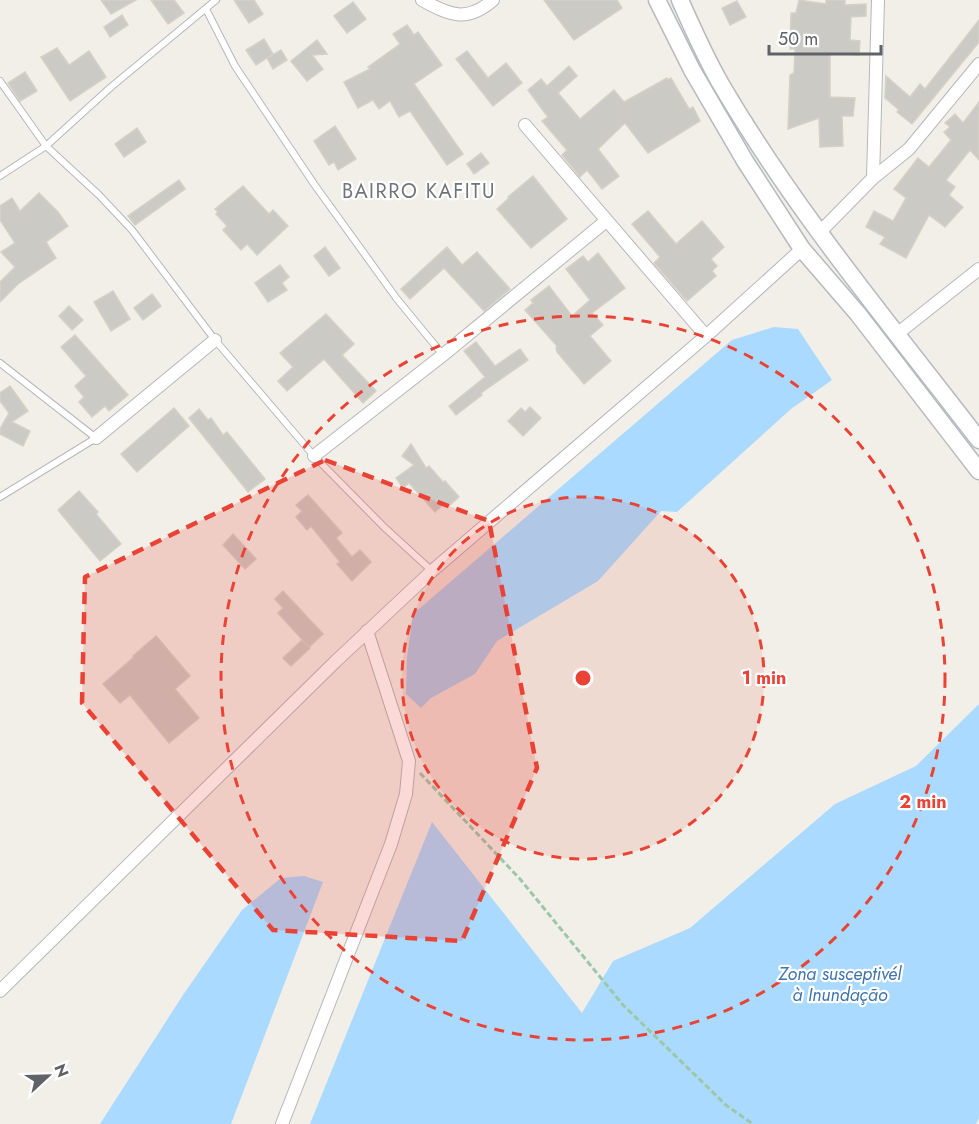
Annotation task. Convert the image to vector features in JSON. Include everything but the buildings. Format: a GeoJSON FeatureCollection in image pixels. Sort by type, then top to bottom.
{"type":"FeatureCollection","features":[{"type":"Feature","properties":{"kind":"main road"},"geometry":{"type":"LineString","coordinates":[[680,0],[721,85],[765,155],[819,233],[979,440]]}},
{"type":"Feature","properties":{"kind":"main road"},"geometry":{"type":"LineString","coordinates":[[660,8],[745,161],[802,249],[858,314],[979,471]]}},
{"type":"Feature","properties":{"kind":"main road"},"geometry":{"type":"LineString","coordinates":[[802,249],[819,233]]}},
{"type":"Feature","properties":{"kind":"street"},"geometry":{"type":"LineString","coordinates":[[422,0],[447,14],[465,15],[485,7],[493,0]]}},
{"type":"Feature","properties":{"kind":"street"},"geometry":{"type":"LineString","coordinates":[[652,0],[660,8]]}},
{"type":"Feature","properties":{"kind":"street"},"geometry":{"type":"LineString","coordinates":[[873,178],[878,0]]}},
{"type":"Feature","properties":{"kind":"street"},"geometry":{"type":"LineString","coordinates":[[819,233],[873,178],[909,149],[979,64]]}},
{"type":"Feature","properties":{"kind":"street"},"geometry":{"type":"LineString","coordinates":[[525,125],[706,336]]}},
{"type":"Feature","properties":{"kind":"street"},"geometry":{"type":"LineString","coordinates":[[314,456],[443,355],[606,221]]}},
{"type":"Feature","properties":{"kind":"street"},"geometry":{"type":"LineString","coordinates":[[0,991],[432,571],[706,336],[802,249]]}},
{"type":"Feature","properties":{"kind":"street"},"geometry":{"type":"LineString","coordinates":[[897,334],[979,269]]}},
{"type":"Feature","properties":{"kind":"street"},"geometry":{"type":"LineString","coordinates":[[96,438],[215,340]]}},
{"type":"Feature","properties":{"kind":"street"},"geometry":{"type":"LineString","coordinates":[[282,1124],[391,844],[406,794],[409,761],[367,632]]}},
{"type":"Feature","properties":{"kind":"lane"},"geometry":{"type":"LineString","coordinates":[[0,176],[45,146],[111,87],[216,0]]}},
{"type":"Feature","properties":{"kind":"lane"},"geometry":{"type":"LineString","coordinates":[[206,9],[235,66],[314,184],[397,299],[443,355]]}},
{"type":"Feature","properties":{"kind":"lane"},"geometry":{"type":"LineString","coordinates":[[0,81],[45,146],[99,195],[132,230],[215,340],[314,456],[384,527],[432,571]]}},
{"type":"Feature","properties":{"kind":"lane"},"geometry":{"type":"LineString","coordinates":[[0,363],[96,438],[0,497]]}},
{"type":"Feature","properties":{"kind":"path"},"geometry":{"type":"LineString","coordinates":[[409,761],[520,879],[623,1005],[727,1106],[753,1124]]}},
{"type":"Feature","properties":{"kind":"highlighted area"},"geometry":{"type":"Polygon","coordinates":[[[325,460],[489,521],[537,768],[462,941],[273,930],[82,703],[85,577],[325,460]]]}},
{"type":"Feature","properties":{"kind":"water"},"geometry":{"type":"Polygon","coordinates":[[[774,327],[798,329],[832,380],[791,409],[677,512],[661,511],[598,581],[497,641],[475,674],[431,698],[421,708],[406,694],[407,657],[413,614],[732,340],[774,327]]]}},
{"type":"Feature","properties":{"kind":"water","name":"Zona susceptivél à Inundação"},"geometry":{"type":"Polygon","coordinates":[[[979,704],[979,1118],[976,1124],[310,1124],[432,822],[582,1013],[613,961],[690,928],[835,804],[916,766],[979,704]]]}},
{"type":"Feature","properties":{"kind":"water"},"geometry":{"type":"Polygon","coordinates":[[[304,876],[323,882],[231,1124],[100,1124],[183,995],[242,910],[281,878],[304,876]]]}},
{"type":"Feature","properties":{"kind":"district","name":"BAIRRO KAFITU"},"geometry":{"type":"Point","coordinates":[419,191]}}]}
